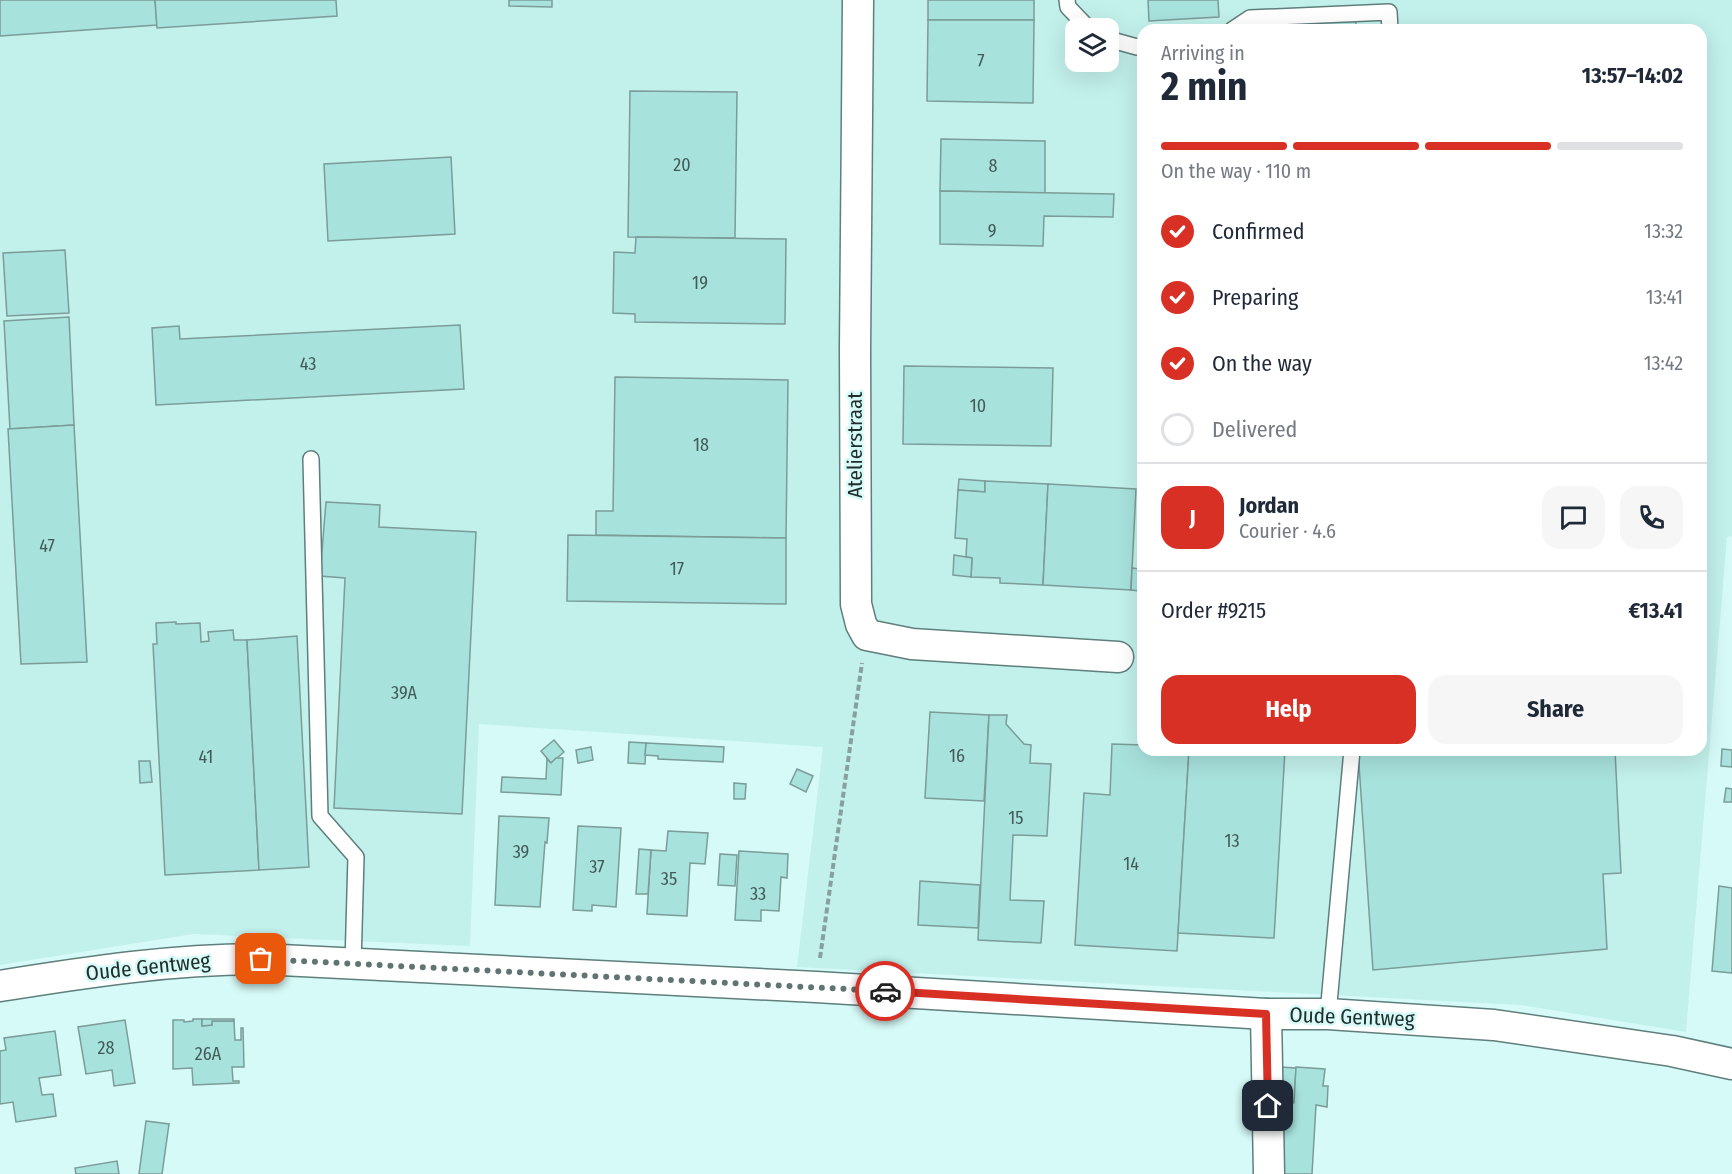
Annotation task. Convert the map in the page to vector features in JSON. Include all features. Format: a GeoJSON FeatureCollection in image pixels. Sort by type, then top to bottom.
{"type":"FeatureCollection","features":[{"type":"Feature","properties":{"kind":"street","name":"Atelierstraat"},"geometry":{"type":"LineString","coordinates":[[858,0],[855,350],[856,604],[867,636]]}},
{"type":"Feature","properties":{"kind":"street"},"geometry":{"type":"LineString","coordinates":[[867,636],[912,644],[1118,657]]}},
{"type":"Feature","properties":{"kind":"street","name":"Oude Gentweg"},"geometry":{"type":"LineString","coordinates":[[0,987],[135,966],[211,959],[261,959],[816,987],[1266,1014],[1329,1014],[1494,1025],[1672,1051],[1732,1064]]}},
{"type":"Feature","properties":{"kind":"street"},"geometry":{"type":"LineString","coordinates":[[1266,1014],[1269,1174]]}},
{"type":"Feature","properties":{"kind":"lane"},"geometry":{"type":"LineString","coordinates":[[1067,0],[1068,8],[1078,18]]}},
{"type":"Feature","properties":{"kind":"lane"},"geometry":{"type":"LineString","coordinates":[[1241,24],[1250,18],[1389,12],[1390,24]]}},
{"type":"Feature","properties":{"kind":"lane"},"geometry":{"type":"LineString","coordinates":[[1119,42],[1137,47]]}},
{"type":"Feature","properties":{"kind":"lane"},"geometry":{"type":"LineString","coordinates":[[311,459],[320,816],[356,857],[353,964]]}},
{"type":"Feature","properties":{"kind":"lane"},"geometry":{"type":"LineString","coordinates":[[1329,1014],[1351,756]]}},
{"type":"Feature","properties":{"kind":"path"},"geometry":{"type":"LineString","coordinates":[[816,987],[867,636]]}},
{"type":"Feature","properties":{"kind":"shaded area"},"geometry":{"type":"Polygon","coordinates":[[[0,0],[1732,0],[1732,536],[1727,537],[1686,1032],[1521,1005],[797,967],[823,747],[479,724],[470,946],[193,934],[0,965],[0,0]]]}},
{"type":"Feature","properties":{"kind":"building"},"geometry":{"type":"Polygon","coordinates":[[[0,0],[155,0],[157,25],[0,36],[0,0]]]}},
{"type":"Feature","properties":{"kind":"building"},"geometry":{"type":"Polygon","coordinates":[[[155,0],[336,0],[337,16],[157,28],[155,0]]]}},
{"type":"Feature","properties":{"kind":"building"},"geometry":{"type":"Polygon","coordinates":[[[509,0],[552,0],[552,7],[509,6],[509,0]]]}},
{"type":"Feature","properties":{"kind":"building"},"geometry":{"type":"Polygon","coordinates":[[[928,0],[1034,0],[1034,20],[928,20],[928,0]]]}},
{"type":"Feature","properties":{"kind":"building"},"geometry":{"type":"Polygon","coordinates":[[[1148,0],[1218,0],[1219,17],[1149,21],[1148,0]]]}},
{"type":"Feature","properties":{"kind":"building"},"geometry":{"type":"Polygon","coordinates":[[[928,20],[1034,20],[1033,103],[927,101],[928,20]]]}},
{"type":"Feature","properties":{"kind":"building"},"geometry":{"type":"Polygon","coordinates":[[[1356,20],[1356,24],[1287,24],[1356,20]]]}},
{"type":"Feature","properties":{"kind":"building"},"geometry":{"type":"Polygon","coordinates":[[[630,91],[737,92],[735,238],[628,237],[630,91]]]}},
{"type":"Feature","properties":{"kind":"building"},"geometry":{"type":"Polygon","coordinates":[[[941,139],[1045,141],[1045,193],[940,191],[941,139]]]}},
{"type":"Feature","properties":{"kind":"building"},"geometry":{"type":"Polygon","coordinates":[[[451,157],[455,234],[328,241],[324,164],[451,157]]]}},
{"type":"Feature","properties":{"kind":"building"},"geometry":{"type":"Polygon","coordinates":[[[940,191],[1114,194],[1113,217],[1044,216],[1043,246],[940,244],[940,191]]]}},
{"type":"Feature","properties":{"kind":"building"},"geometry":{"type":"Polygon","coordinates":[[[636,237],[786,239],[785,324],[635,322],[635,314],[613,313],[614,252],[635,253],[636,237]]]}},
{"type":"Feature","properties":{"kind":"building"},"geometry":{"type":"Polygon","coordinates":[[[65,250],[69,313],[7,316],[3,253],[65,250]]]}},
{"type":"Feature","properties":{"kind":"building"},"geometry":{"type":"Polygon","coordinates":[[[69,317],[74,425],[10,429],[4,321],[69,317]]]}},
{"type":"Feature","properties":{"kind":"building"},"geometry":{"type":"Polygon","coordinates":[[[460,325],[464,389],[156,405],[152,328],[179,326],[180,339],[460,325]]]}},
{"type":"Feature","properties":{"kind":"building"},"geometry":{"type":"Polygon","coordinates":[[[904,366],[1053,368],[1051,446],[903,444],[904,366]]]}},
{"type":"Feature","properties":{"kind":"building"},"geometry":{"type":"Polygon","coordinates":[[[615,377],[788,380],[786,538],[596,535],[596,511],[613,511],[615,377]]]}},
{"type":"Feature","properties":{"kind":"building"},"geometry":{"type":"Polygon","coordinates":[[[74,425],[87,662],[21,664],[8,429],[74,425]]]}},
{"type":"Feature","properties":{"kind":"building"},"geometry":{"type":"Polygon","coordinates":[[[959,479],[985,481],[985,492],[958,490],[959,479]]]}},
{"type":"Feature","properties":{"kind":"building"},"geometry":{"type":"Polygon","coordinates":[[[985,481],[1048,484],[1043,585],[1000,583],[1000,578],[971,577],[972,558],[966,557],[967,539],[955,538],[958,490],[985,492],[985,481]]]}},
{"type":"Feature","properties":{"kind":"building"},"geometry":{"type":"Polygon","coordinates":[[[1048,484],[1136,489],[1131,590],[1043,585],[1048,484]]]}},
{"type":"Feature","properties":{"kind":"building"},"geometry":{"type":"Polygon","coordinates":[[[326,502],[380,505],[379,527],[476,532],[462,814],[334,808],[345,578],[320,576],[326,502]]]}},
{"type":"Feature","properties":{"kind":"building"},"geometry":{"type":"Polygon","coordinates":[[[568,535],[786,538],[786,604],[567,601],[568,535]]]}},
{"type":"Feature","properties":{"kind":"building"},"geometry":{"type":"Polygon","coordinates":[[[954,555],[972,558],[971,577],[953,575],[954,555]]]}},
{"type":"Feature","properties":{"kind":"building"},"geometry":{"type":"Polygon","coordinates":[[[1132,568],[1137,569],[1137,591],[1131,590],[1132,568]]]}},
{"type":"Feature","properties":{"kind":"building"},"geometry":{"type":"Polygon","coordinates":[[[176,622],[176,624],[200,623],[201,642],[209,641],[208,632],[233,630],[234,640],[247,640],[259,870],[165,875],[153,644],[157,644],[156,623],[176,622]]]}},
{"type":"Feature","properties":{"kind":"building"},"geometry":{"type":"Polygon","coordinates":[[[297,636],[309,867],[259,870],[247,640],[297,636]]]}},
{"type":"Feature","properties":{"kind":"building"},"geometry":{"type":"Polygon","coordinates":[[[930,712],[989,715],[984,801],[925,798],[930,712]]]}},
{"type":"Feature","properties":{"kind":"building"},"geometry":{"type":"Polygon","coordinates":[[[989,715],[1007,715],[1006,724],[1024,744],[1031,745],[1030,763],[1051,764],[1047,836],[1013,835],[1010,900],[1044,901],[1041,943],[978,940],[989,715]]]}},
{"type":"Feature","properties":{"kind":"building"},"geometry":{"type":"Polygon","coordinates":[[[554,740],[564,752],[551,763],[541,751],[554,740]]]}},
{"type":"Feature","properties":{"kind":"building"},"geometry":{"type":"Polygon","coordinates":[[[629,742],[646,743],[645,764],[628,763],[629,742]]]}},
{"type":"Feature","properties":{"kind":"building"},"geometry":{"type":"Polygon","coordinates":[[[646,743],[724,747],[723,762],[658,759],[658,756],[645,755],[646,743]]]}},
{"type":"Feature","properties":{"kind":"building"},"geometry":{"type":"Polygon","coordinates":[[[1112,744],[1137,745],[1137,756],[1189,756],[1177,951],[1075,945],[1084,793],[1110,795],[1112,744]]]}},
{"type":"Feature","properties":{"kind":"building"},"geometry":{"type":"Polygon","coordinates":[[[591,747],[593,760],[578,763],[576,750],[591,747]]]}},
{"type":"Feature","properties":{"kind":"building"},"geometry":{"type":"Polygon","coordinates":[[[1722,749],[1732,750],[1732,767],[1721,766],[1722,749]]]}},
{"type":"Feature","properties":{"kind":"building"},"geometry":{"type":"Polygon","coordinates":[[[1189,756],[1285,756],[1274,938],[1178,933],[1189,756]]]}},
{"type":"Feature","properties":{"kind":"building"},"geometry":{"type":"Polygon","coordinates":[[[1358,756],[1615,756],[1621,873],[1603,874],[1607,949],[1373,970],[1358,756]]]}},
{"type":"Feature","properties":{"kind":"building"},"geometry":{"type":"Polygon","coordinates":[[[556,758],[563,758],[561,795],[501,792],[502,777],[546,779],[547,759],[551,763],[556,758]]]}},
{"type":"Feature","properties":{"kind":"building"},"geometry":{"type":"Polygon","coordinates":[[[139,761],[150,761],[152,782],[140,783],[139,761]]]}},
{"type":"Feature","properties":{"kind":"building"},"geometry":{"type":"Polygon","coordinates":[[[797,769],[813,776],[806,792],[790,784],[797,769]]]}},
{"type":"Feature","properties":{"kind":"building"},"geometry":{"type":"Polygon","coordinates":[[[734,783],[746,784],[745,799],[734,799],[734,783]]]}},
{"type":"Feature","properties":{"kind":"building"},"geometry":{"type":"Polygon","coordinates":[[[1726,788],[1732,789],[1732,802],[1724,802],[1726,788]]]}},
{"type":"Feature","properties":{"kind":"building"},"geometry":{"type":"Polygon","coordinates":[[[499,816],[549,818],[540,907],[495,905],[499,816]]]}},
{"type":"Feature","properties":{"kind":"building"},"geometry":{"type":"Polygon","coordinates":[[[578,826],[621,828],[616,907],[592,905],[592,911],[573,910],[578,826]]]}},
{"type":"Feature","properties":{"kind":"building"},"geometry":{"type":"Polygon","coordinates":[[[668,831],[708,833],[705,864],[690,863],[687,916],[647,914],[651,850],[666,851],[668,831]]]}},
{"type":"Feature","properties":{"kind":"building"},"geometry":{"type":"Polygon","coordinates":[[[639,849],[651,850],[648,894],[636,894],[639,849]]]}},
{"type":"Feature","properties":{"kind":"building"},"geometry":{"type":"Polygon","coordinates":[[[739,851],[788,854],[787,878],[781,877],[779,911],[761,910],[761,921],[735,920],[739,851]]]}},
{"type":"Feature","properties":{"kind":"building"},"geometry":{"type":"Polygon","coordinates":[[[720,854],[737,855],[735,886],[718,885],[720,854]]]}},
{"type":"Feature","properties":{"kind":"building"},"geometry":{"type":"Polygon","coordinates":[[[920,881],[980,885],[978,928],[918,925],[920,881]]]}},
{"type":"Feature","properties":{"kind":"building"},"geometry":{"type":"Polygon","coordinates":[[[1719,886],[1732,888],[1732,973],[1712,971],[1719,886]]]}},
{"type":"Feature","properties":{"kind":"building"},"geometry":{"type":"Polygon","coordinates":[[[193,1019],[202,1019],[202,1026],[212,1025],[212,1021],[234,1021],[235,1040],[241,1040],[241,1028],[243,1028],[244,1067],[232,1067],[233,1081],[239,1081],[239,1083],[193,1085],[192,1068],[173,1069],[173,1020],[184,1020],[184,1022],[193,1021],[193,1019]]]}},
{"type":"Feature","properties":{"kind":"building"},"geometry":{"type":"Polygon","coordinates":[[[202,1019],[234,1019],[234,1021],[212,1021],[212,1025],[202,1026],[202,1019]]]}},
{"type":"Feature","properties":{"kind":"building"},"geometry":{"type":"Polygon","coordinates":[[[125,1020],[135,1083],[114,1086],[112,1070],[86,1074],[78,1027],[125,1020]]]}},
{"type":"Feature","properties":{"kind":"building"},"geometry":{"type":"Polygon","coordinates":[[[55,1031],[61,1075],[39,1078],[42,1095],[53,1094],[56,1116],[16,1122],[13,1102],[0,1104],[0,1051],[6,1050],[4,1038],[55,1031]]]}},
{"type":"Feature","properties":{"kind":"building"},"geometry":{"type":"Polygon","coordinates":[[[1280,1067],[1296,1068],[1294,1103],[1283,1102],[1282,1088],[1284,1086],[1281,1085],[1280,1067]]]}},
{"type":"Feature","properties":{"kind":"building"},"geometry":{"type":"Polygon","coordinates":[[[1296,1067],[1325,1069],[1323,1086],[1328,1086],[1327,1107],[1316,1105],[1312,1174],[1284,1174],[1281,1085],[1284,1086],[1282,1088],[1283,1102],[1294,1103],[1296,1067]]]}},
{"type":"Feature","properties":{"kind":"building"},"geometry":{"type":"Polygon","coordinates":[[[146,1121],[169,1124],[162,1174],[139,1174],[146,1121]]]}},
{"type":"Feature","properties":{"kind":"building"},"geometry":{"type":"Polygon","coordinates":[[[117,1161],[119,1174],[76,1174],[75,1168],[117,1161]]]}},
{"type":"Feature","properties":{"kind":"way so far"},"geometry":{"type":"LineString","coordinates":[[261,959],[885,991]]}},
{"type":"Feature","properties":{"kind":"route"},"geometry":{"type":"LineString","coordinates":[[885,991],[1266,1014],[1268,1106]]}}]}
